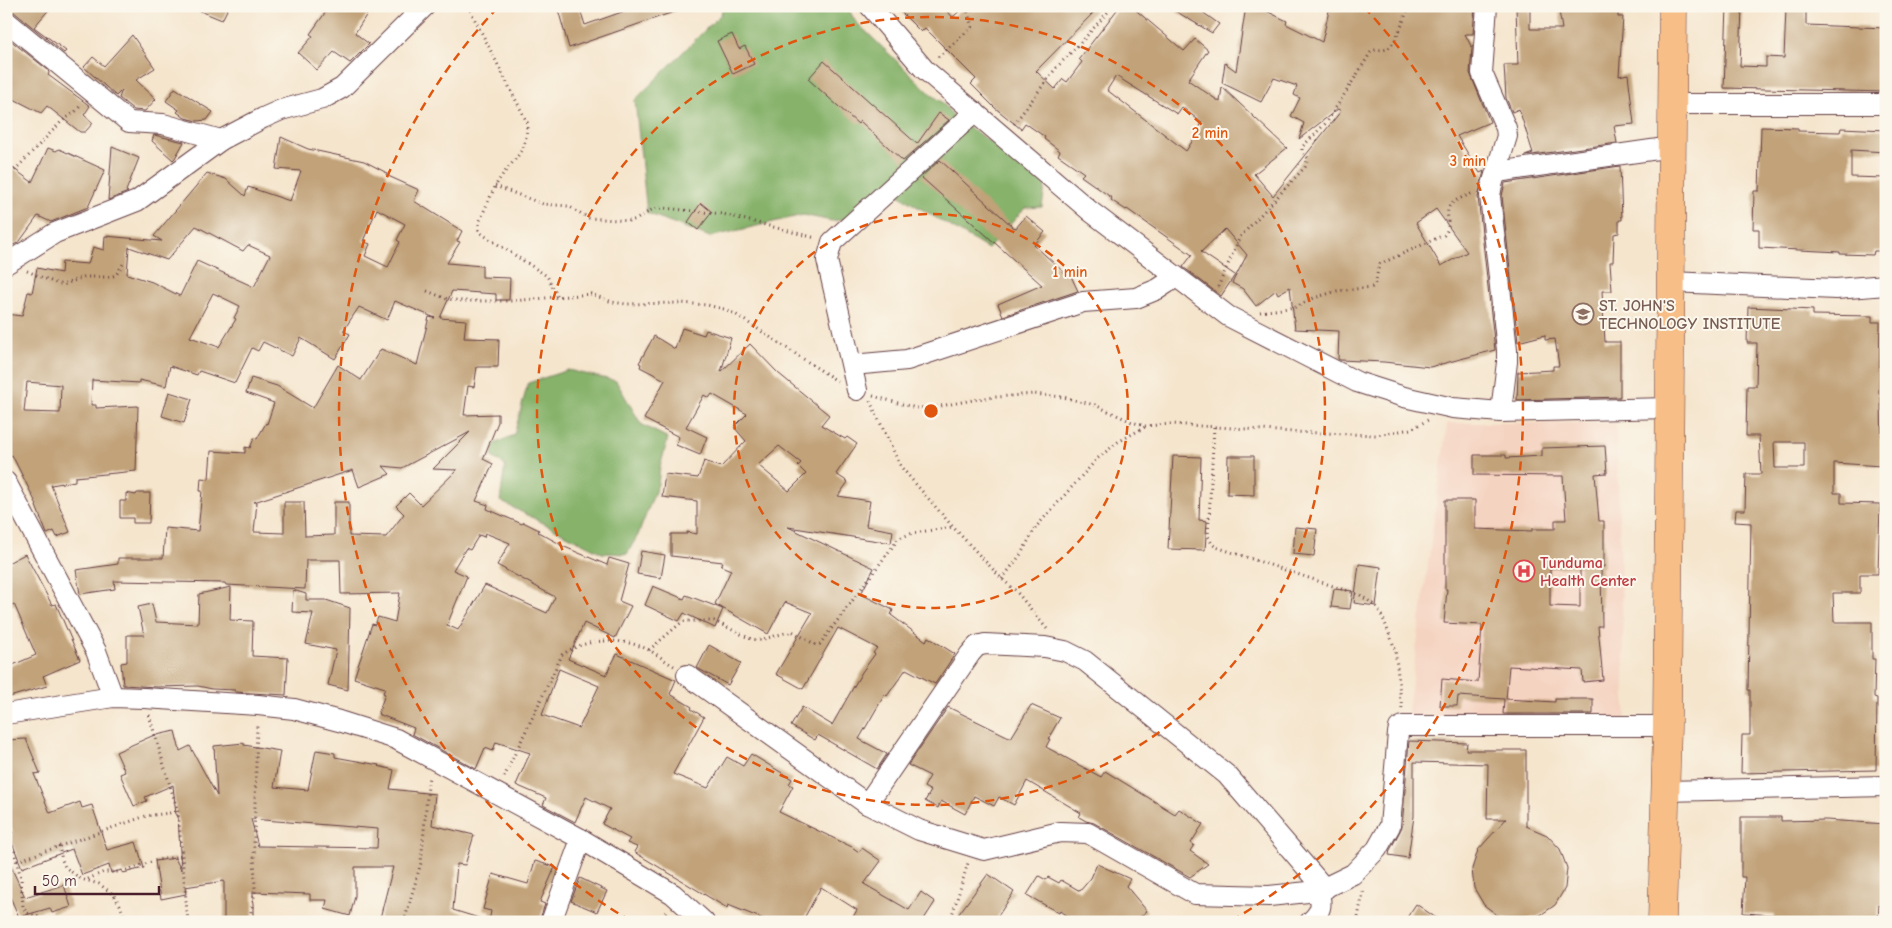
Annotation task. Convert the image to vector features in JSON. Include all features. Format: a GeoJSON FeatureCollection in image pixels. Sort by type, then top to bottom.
{"type":"FeatureCollection","features":[{"type":"Feature","properties":{"kind":"highway"},"geometry":{"type":"LineString","coordinates":[[1662,922],[1667,726],[1673,6]]}},
{"type":"Feature","properties":{"kind":"street"},"geometry":{"type":"LineString","coordinates":[[7,263],[55,233],[137,201],[221,140],[272,114],[322,99],[342,88],[426,6]]}},
{"type":"Feature","properties":{"kind":"street"},"geometry":{"type":"LineString","coordinates":[[870,6],[924,69],[1090,211],[1176,278],[1228,316],[1358,382],[1404,397],[1453,408],[1501,412],[1669,408]]}},
{"type":"Feature","properties":{"kind":"street"},"geometry":{"type":"LineString","coordinates":[[1487,6],[1482,73],[1507,132],[1490,196],[1507,350],[1501,412]]}},
{"type":"Feature","properties":{"kind":"street"},"geometry":{"type":"LineString","coordinates":[[6,21],[129,122],[163,124],[221,140]]}},
{"type":"Feature","properties":{"kind":"street"},"geometry":{"type":"LineString","coordinates":[[1673,104],[1886,104]]}},
{"type":"Feature","properties":{"kind":"street"},"geometry":{"type":"LineString","coordinates":[[857,390],[827,260],[832,242],[975,112]]}},
{"type":"Feature","properties":{"kind":"street"},"geometry":{"type":"LineString","coordinates":[[1494,178],[1672,148]]}},
{"type":"Feature","properties":{"kind":"street"},"geometry":{"type":"LineString","coordinates":[[852,365],[907,360],[1083,302],[1136,298],[1158,289],[1176,278]]}},
{"type":"Feature","properties":{"kind":"street"},"geometry":{"type":"LineString","coordinates":[[1670,282],[1836,289],[1886,285]]}},
{"type":"Feature","properties":{"kind":"street"},"geometry":{"type":"LineString","coordinates":[[6,482],[96,651],[113,697]]}},
{"type":"Feature","properties":{"kind":"street"},"geometry":{"type":"LineString","coordinates":[[866,804],[977,646],[985,644],[1028,646],[1065,651],[1085,661],[1227,775],[1321,890],[1322,902],[1320,911],[1310,922]]}},
{"type":"Feature","properties":{"kind":"street"},"geometry":{"type":"LineString","coordinates":[[687,675],[866,804],[919,830],[984,850],[1060,832],[1088,833],[1195,894],[1269,896],[1321,890],[1353,874],[1377,849],[1390,826],[1398,733],[1399,728],[1404,726],[1667,726]]}},
{"type":"Feature","properties":{"kind":"street"},"geometry":{"type":"LineString","coordinates":[[6,714],[113,697],[258,705],[294,710],[339,721],[396,740],[581,839],[673,894],[704,922]]}},
{"type":"Feature","properties":{"kind":"street"},"geometry":{"type":"LineString","coordinates":[[1665,791],[1886,786]]}},
{"type":"Feature","properties":{"kind":"street"},"geometry":{"type":"LineString","coordinates":[[551,922],[581,839]]}},
{"type":"Feature","properties":{"kind":"path"},"geometry":{"type":"LineString","coordinates":[[468,6],[527,122],[528,137],[524,148],[495,186],[479,223],[479,230],[482,234],[547,276],[558,297]]}},
{"type":"Feature","properties":{"kind":"path"},"geometry":{"type":"LineString","coordinates":[[924,69],[972,27],[966,6]]}},
{"type":"Feature","properties":{"kind":"path"},"geometry":{"type":"LineString","coordinates":[[1005,137],[1056,68],[1113,6]]}},
{"type":"Feature","properties":{"kind":"path"},"geometry":{"type":"LineString","coordinates":[[1211,304],[1240,238],[1305,167],[1308,158],[1302,152],[1302,147],[1327,122],[1372,52],[1378,48],[1387,49],[1393,45],[1409,6]]}},
{"type":"Feature","properties":{"kind":"path"},"geometry":{"type":"LineString","coordinates":[[6,175],[12,173],[62,121],[75,112],[92,92]]}},
{"type":"Feature","properties":{"kind":"path"},"geometry":{"type":"LineString","coordinates":[[1228,316],[1291,308],[1326,294],[1372,287],[1375,284],[1380,264],[1444,235],[1448,229],[1451,205],[1494,178]]}},
{"type":"Feature","properties":{"kind":"path"},"geometry":{"type":"LineString","coordinates":[[495,186],[543,204],[568,206],[592,219],[630,221],[653,209],[664,208],[723,214],[832,242]]}},
{"type":"Feature","properties":{"kind":"path"},"geometry":{"type":"LineString","coordinates":[[7,263],[61,284],[70,283],[84,277],[110,277],[116,275],[123,264]]}},
{"type":"Feature","properties":{"kind":"path"},"geometry":{"type":"LineString","coordinates":[[427,291],[447,299],[463,301],[512,301],[590,294],[612,302],[626,304],[681,303],[707,305],[724,309],[842,384],[857,390]]}},
{"type":"Feature","properties":{"kind":"path"},"geometry":{"type":"LineString","coordinates":[[1065,651],[1016,591],[1002,579],[953,527],[900,467],[867,394],[916,408],[935,407],[984,398],[1033,394],[1063,397],[1095,405],[1145,426],[1171,424],[1377,435],[1411,429],[1453,408]]}},
{"type":"Feature","properties":{"kind":"path"},"geometry":{"type":"LineString","coordinates":[[1002,579],[1036,527],[1097,459],[1118,442],[1145,426]]}},
{"type":"Feature","properties":{"kind":"path"},"geometry":{"type":"LineString","coordinates":[[1214,427],[1208,536],[1210,541],[1216,547],[1360,595],[1376,606],[1383,618],[1395,649],[1404,726]]}},
{"type":"Feature","properties":{"kind":"path"},"geometry":{"type":"LineString","coordinates":[[649,650],[682,622],[691,620],[714,621],[751,639],[764,639],[792,631],[816,645],[820,644],[899,538],[913,533],[953,527]]}},
{"type":"Feature","properties":{"kind":"path"},"geometry":{"type":"LineString","coordinates":[[496,794],[562,655],[570,648],[590,642],[634,645],[649,650],[687,675]]}},
{"type":"Feature","properties":{"kind":"path"},"geometry":{"type":"LineString","coordinates":[[144,698],[178,812],[188,922]]}},
{"type":"Feature","properties":{"kind":"path"},"geometry":{"type":"LineString","coordinates":[[249,922],[255,892],[254,844],[258,705]]}},
{"type":"Feature","properties":{"kind":"path"},"geometry":{"type":"LineString","coordinates":[[404,922],[422,856],[430,758]]}},
{"type":"Feature","properties":{"kind":"path"},"geometry":{"type":"LineString","coordinates":[[17,861],[146,816],[178,812]]}},
{"type":"Feature","properties":{"kind":"path"},"geometry":{"type":"LineString","coordinates":[[6,822],[21,878],[23,907],[27,914],[44,922]]}},
{"type":"Feature","properties":{"kind":"path"},"geometry":{"type":"LineString","coordinates":[[59,846],[65,867],[81,878],[99,884],[113,894],[120,905],[126,922]]}},
{"type":"Feature","properties":{"kind":"path"},"geometry":{"type":"LineString","coordinates":[[950,922],[973,846]]}},
{"type":"Feature","properties":{"kind":"path"},"geometry":{"type":"LineString","coordinates":[[88,879],[104,872],[121,872],[157,860],[182,856]]}},
{"type":"Feature","properties":{"kind":"shaded area","name":"Tunduma Health Center"},"geometry":{"type":"Polygon","coordinates":[[[1447,423],[1616,423],[1626,725],[1407,718],[1447,423]]]}},
{"type":"Feature","properties":{"kind":"green space"},"geometry":{"type":"Polygon","coordinates":[[[723,6],[847,6],[855,21],[931,94],[943,103],[954,117],[1046,180],[1042,207],[1025,208],[988,249],[893,192],[852,218],[832,221],[803,215],[710,237],[647,213],[635,100],[721,14],[723,6]]]}},
{"type":"Feature","properties":{"kind":"green space"},"geometry":{"type":"Polygon","coordinates":[[[568,370],[616,381],[641,424],[668,438],[660,467],[658,484],[638,535],[627,554],[602,553],[500,501],[505,465],[492,457],[494,444],[514,435],[528,383],[568,370]]]}},
{"type":"Feature","properties":{"kind":"building"},"geometry":{"type":"Polygon","coordinates":[[[6,6],[52,6],[34,27],[66,51],[64,53],[14,12],[6,9],[6,6]]]}},
{"type":"Feature","properties":{"kind":"building"},"geometry":{"type":"Polygon","coordinates":[[[188,6],[229,6],[222,20],[188,6]]]}},
{"type":"Feature","properties":{"kind":"building"},"geometry":{"type":"Polygon","coordinates":[[[330,6],[372,6],[355,33],[369,44],[350,63],[334,52],[317,70],[298,53],[313,36],[310,34],[330,6]]]}},
{"type":"Feature","properties":{"kind":"building"},"geometry":{"type":"Polygon","coordinates":[[[557,6],[579,6],[585,25],[639,6],[685,6],[685,8],[569,48],[557,6]]]}},
{"type":"Feature","properties":{"kind":"building"},"geometry":{"type":"Polygon","coordinates":[[[895,6],[941,6],[953,17],[965,6],[1100,6],[1036,71],[1055,89],[1063,79],[1067,82],[1082,62],[1079,59],[1120,6],[1131,6],[1184,51],[1195,39],[1208,50],[1188,80],[1220,102],[1222,87],[1287,148],[1254,174],[1273,196],[1341,111],[1338,109],[1299,139],[1304,123],[1291,116],[1300,98],[1294,95],[1297,86],[1274,78],[1261,102],[1222,83],[1225,63],[1236,71],[1246,6],[1256,6],[1287,21],[1286,24],[1322,42],[1330,6],[1475,6],[1473,34],[1465,34],[1472,48],[1470,73],[1490,122],[1457,136],[1480,173],[1484,171],[1478,197],[1495,350],[1430,367],[1340,360],[1338,359],[1339,331],[1295,329],[1290,287],[1278,294],[1276,290],[1256,306],[1243,289],[1232,283],[1247,255],[1225,229],[1201,252],[1235,275],[1221,296],[1183,267],[1192,255],[1127,209],[1111,200],[1112,198],[1081,176],[1084,173],[1058,155],[1060,151],[1044,139],[1045,137],[1025,123],[1021,129],[994,107],[971,84],[976,79],[925,28],[921,32],[895,6]],[[1116,76],[1107,90],[1186,151],[1202,123],[1182,107],[1177,114],[1116,76]],[[1436,209],[1416,223],[1441,266],[1467,252],[1436,209]]]}},
{"type":"Feature","properties":{"kind":"building"},"geometry":{"type":"Polygon","coordinates":[[[1167,6],[1194,6],[1219,24],[1212,33],[1167,6]]]}},
{"type":"Feature","properties":{"kind":"building"},"geometry":{"type":"Polygon","coordinates":[[[1587,6],[1618,6],[1618,17],[1623,17],[1619,76],[1628,74],[1634,124],[1614,126],[1617,143],[1525,156],[1533,153],[1519,109],[1512,112],[1506,98],[1504,65],[1518,65],[1516,7],[1530,8],[1530,29],[1562,29],[1559,11],[1587,6]]]}},
{"type":"Feature","properties":{"kind":"building"},"geometry":{"type":"Polygon","coordinates":[[[1727,6],[1742,6],[1740,66],[1766,67],[1766,57],[1784,58],[1786,8],[1806,9],[1806,25],[1886,28],[1886,92],[1724,88],[1727,6]]]}},
{"type":"Feature","properties":{"kind":"building"},"geometry":{"type":"Polygon","coordinates":[[[732,34],[739,49],[745,46],[754,64],[733,74],[717,41],[732,34]]]}},
{"type":"Feature","properties":{"kind":"building"},"geometry":{"type":"Polygon","coordinates":[[[132,35],[155,68],[136,80],[156,99],[145,111],[134,110],[119,98],[122,90],[116,96],[84,67],[93,57],[104,66],[132,35]]]}},
{"type":"Feature","properties":{"kind":"building"},"geometry":{"type":"Polygon","coordinates":[[[10,40],[48,70],[48,75],[90,106],[84,115],[93,123],[85,132],[80,132],[47,106],[41,113],[6,95],[6,45],[10,40]]]}},
{"type":"Feature","properties":{"kind":"building"},"geometry":{"type":"Polygon","coordinates":[[[824,61],[917,144],[939,113],[949,120],[903,161],[860,121],[858,124],[808,79],[824,61]]]}},
{"type":"Feature","properties":{"kind":"building"},"geometry":{"type":"Polygon","coordinates":[[[175,88],[213,112],[207,120],[197,121],[185,118],[177,112],[179,110],[166,101],[175,88]]]}},
{"type":"Feature","properties":{"kind":"building"},"geometry":{"type":"Polygon","coordinates":[[[1761,127],[1798,128],[1798,131],[1840,132],[1841,128],[1886,130],[1886,152],[1851,150],[1851,177],[1886,178],[1886,251],[1874,251],[1873,255],[1759,248],[1759,229],[1753,229],[1754,191],[1759,191],[1761,127]]]}},
{"type":"Feature","properties":{"kind":"building"},"geometry":{"type":"Polygon","coordinates":[[[154,135],[184,142],[173,160],[152,141],[154,135]]]}},
{"type":"Feature","properties":{"kind":"building"},"geometry":{"type":"Polygon","coordinates":[[[281,137],[308,149],[364,161],[387,173],[386,175],[419,190],[414,201],[462,231],[457,241],[460,242],[447,263],[482,266],[482,277],[510,278],[509,300],[496,300],[496,294],[452,291],[440,318],[466,320],[464,338],[499,339],[498,367],[477,367],[474,387],[468,386],[464,415],[498,414],[498,422],[483,459],[493,464],[476,501],[488,505],[487,509],[539,530],[538,532],[560,545],[607,565],[609,558],[629,564],[619,601],[631,606],[615,638],[584,623],[568,659],[606,675],[617,654],[676,680],[670,694],[692,707],[691,709],[704,717],[673,774],[708,788],[727,757],[743,766],[751,754],[792,779],[789,784],[793,786],[779,812],[859,852],[862,848],[881,861],[864,884],[909,910],[921,892],[935,902],[924,919],[929,922],[850,922],[857,910],[821,887],[802,922],[771,922],[728,905],[727,908],[634,852],[637,847],[627,843],[630,839],[602,824],[610,809],[586,797],[575,822],[543,805],[546,798],[516,785],[530,753],[496,742],[493,751],[485,748],[476,769],[412,734],[414,728],[378,714],[385,694],[383,693],[385,688],[354,678],[372,624],[375,625],[378,617],[395,622],[400,593],[341,594],[340,560],[306,560],[305,589],[226,585],[225,583],[114,581],[115,589],[80,594],[76,570],[118,564],[118,558],[163,558],[165,528],[198,531],[202,491],[200,491],[201,478],[209,479],[211,451],[245,453],[245,447],[250,448],[254,438],[257,439],[267,424],[274,403],[246,393],[251,378],[277,386],[313,408],[338,365],[361,380],[381,349],[417,365],[429,317],[435,318],[395,301],[387,320],[359,307],[343,331],[350,334],[335,359],[301,338],[292,356],[263,342],[258,351],[252,348],[235,383],[199,371],[197,375],[170,366],[166,386],[139,380],[139,383],[92,380],[91,405],[96,405],[96,408],[138,406],[136,471],[75,477],[75,481],[51,485],[70,532],[57,537],[54,531],[47,534],[37,505],[12,455],[6,457],[6,314],[22,316],[28,292],[32,293],[37,268],[61,273],[62,262],[88,264],[93,247],[104,250],[105,236],[162,241],[154,236],[207,173],[226,179],[245,196],[248,187],[290,201],[301,171],[276,169],[281,137]],[[377,209],[363,241],[370,244],[365,256],[388,267],[400,242],[397,240],[405,224],[377,209]],[[196,226],[167,260],[129,247],[127,274],[152,282],[180,296],[197,261],[254,287],[270,255],[248,245],[243,251],[196,226]],[[213,293],[190,337],[219,347],[236,319],[234,318],[240,306],[213,293]],[[27,382],[24,412],[60,413],[61,385],[27,382]],[[470,432],[402,468],[383,466],[390,474],[359,487],[353,470],[254,502],[257,502],[254,532],[284,533],[284,502],[304,502],[305,536],[334,535],[334,502],[349,502],[349,536],[386,537],[404,514],[396,506],[409,493],[421,505],[457,470],[433,469],[470,432]],[[485,533],[484,537],[479,535],[470,550],[466,548],[453,570],[467,576],[447,625],[458,630],[485,585],[547,613],[555,597],[497,565],[510,543],[485,533]],[[559,669],[542,715],[579,728],[599,686],[559,669]]]}},
{"type":"Feature","properties":{"kind":"building"},"geometry":{"type":"Polygon","coordinates":[[[112,147],[139,158],[126,191],[128,192],[108,200],[112,147]]]}},
{"type":"Feature","properties":{"kind":"building"},"geometry":{"type":"Polygon","coordinates":[[[48,148],[56,151],[59,149],[105,170],[88,207],[51,222],[38,216],[20,241],[14,245],[6,241],[6,163],[32,182],[48,148]]]}},
{"type":"Feature","properties":{"kind":"building"},"geometry":{"type":"Polygon","coordinates":[[[940,160],[1013,227],[1016,228],[1026,216],[1045,232],[1034,245],[1067,275],[1070,274],[1078,291],[1003,316],[998,304],[1042,285],[921,177],[940,160]]]}},
{"type":"Feature","properties":{"kind":"building"},"geometry":{"type":"Polygon","coordinates":[[[1620,166],[1622,220],[1619,220],[1619,233],[1614,234],[1613,262],[1610,262],[1612,291],[1602,291],[1605,342],[1620,342],[1620,397],[1517,400],[1518,372],[1553,370],[1553,366],[1559,366],[1555,339],[1545,340],[1545,335],[1518,342],[1502,196],[1505,183],[1620,166]]]}},
{"type":"Feature","properties":{"kind":"building"},"geometry":{"type":"Polygon","coordinates":[[[701,203],[712,212],[698,230],[688,222],[701,203]]]}},
{"type":"Feature","properties":{"kind":"building"},"geometry":{"type":"Polygon","coordinates":[[[1748,307],[1813,310],[1813,315],[1872,316],[1872,322],[1880,322],[1879,394],[1881,394],[1882,466],[1834,463],[1834,493],[1841,493],[1841,503],[1880,504],[1878,574],[1860,574],[1860,593],[1833,593],[1834,622],[1872,622],[1872,659],[1875,659],[1874,697],[1877,698],[1876,770],[1741,773],[1742,735],[1750,735],[1750,690],[1748,690],[1751,523],[1735,522],[1736,510],[1745,510],[1746,474],[1761,474],[1759,436],[1746,436],[1747,386],[1756,386],[1757,343],[1747,343],[1748,307]],[[1774,442],[1775,468],[1804,468],[1804,442],[1774,442]]]}},
{"type":"Feature","properties":{"kind":"building"},"geometry":{"type":"Polygon","coordinates":[[[682,328],[704,335],[706,330],[731,338],[721,372],[750,344],[778,373],[829,415],[821,425],[845,439],[847,437],[857,444],[836,474],[848,482],[838,496],[870,501],[866,526],[893,531],[891,543],[788,527],[874,568],[861,594],[893,610],[891,615],[926,641],[928,637],[955,654],[935,684],[906,669],[887,696],[885,694],[859,739],[887,754],[877,769],[818,735],[815,740],[791,726],[802,707],[832,725],[877,648],[838,628],[803,689],[776,674],[812,613],[785,602],[768,634],[715,604],[731,570],[721,566],[723,562],[671,556],[671,534],[687,534],[687,532],[697,534],[697,501],[662,497],[665,474],[698,478],[704,461],[721,467],[746,441],[734,427],[747,414],[712,394],[709,398],[704,395],[686,427],[707,437],[700,455],[676,445],[679,437],[644,419],[665,380],[640,367],[641,364],[639,363],[654,336],[675,349],[682,328]],[[779,446],[758,465],[789,491],[806,474],[798,466],[801,463],[779,446]]]}},
{"type":"Feature","properties":{"kind":"building"},"geometry":{"type":"Polygon","coordinates":[[[169,392],[192,399],[184,423],[162,416],[169,392]]]}},
{"type":"Feature","properties":{"kind":"building"},"geometry":{"type":"Polygon","coordinates":[[[1605,446],[1607,473],[1595,474],[1599,521],[1604,521],[1604,567],[1601,567],[1602,626],[1598,626],[1603,680],[1583,682],[1582,670],[1509,666],[1506,699],[1555,702],[1555,699],[1593,699],[1593,714],[1503,714],[1504,699],[1458,696],[1457,706],[1440,706],[1442,679],[1478,682],[1482,625],[1444,623],[1447,589],[1445,589],[1445,500],[1475,500],[1475,529],[1532,531],[1532,529],[1555,529],[1555,520],[1566,520],[1563,476],[1474,475],[1474,455],[1506,455],[1506,458],[1542,456],[1542,448],[1605,446]],[[1580,567],[1550,568],[1550,606],[1580,607],[1580,567]]]}},
{"type":"Feature","properties":{"kind":"building"},"geometry":{"type":"Polygon","coordinates":[[[1173,456],[1201,457],[1199,520],[1207,521],[1205,550],[1168,549],[1173,456]]]}},
{"type":"Feature","properties":{"kind":"building"},"geometry":{"type":"Polygon","coordinates":[[[1228,456],[1254,456],[1254,495],[1227,494],[1228,456]]]}},
{"type":"Feature","properties":{"kind":"building"},"geometry":{"type":"Polygon","coordinates":[[[126,493],[136,495],[137,493],[150,493],[149,523],[133,523],[133,518],[120,518],[120,501],[126,501],[126,493]]]}},
{"type":"Feature","properties":{"kind":"building"},"geometry":{"type":"Polygon","coordinates":[[[1295,527],[1317,529],[1314,556],[1293,554],[1295,527]]]}},
{"type":"Feature","properties":{"kind":"building"},"geometry":{"type":"Polygon","coordinates":[[[641,551],[665,555],[661,578],[637,574],[641,551]]]}},
{"type":"Feature","properties":{"kind":"building"},"geometry":{"type":"Polygon","coordinates":[[[25,554],[52,605],[56,604],[80,660],[43,676],[47,686],[6,698],[6,668],[36,655],[14,604],[6,608],[6,564],[25,554]]]}},
{"type":"Feature","properties":{"kind":"building"},"geometry":{"type":"Polygon","coordinates":[[[1359,564],[1381,567],[1376,606],[1354,603],[1359,564]]]}},
{"type":"Feature","properties":{"kind":"building"},"geometry":{"type":"Polygon","coordinates":[[[653,586],[684,599],[686,595],[723,609],[715,628],[684,613],[679,621],[645,605],[653,586]]]}},
{"type":"Feature","properties":{"kind":"building"},"geometry":{"type":"Polygon","coordinates":[[[231,587],[230,620],[253,621],[252,656],[288,658],[286,695],[235,692],[235,690],[198,686],[157,687],[123,685],[121,663],[127,662],[127,635],[144,635],[138,607],[152,604],[156,622],[198,624],[199,594],[231,587]]]}},
{"type":"Feature","properties":{"kind":"building"},"geometry":{"type":"Polygon","coordinates":[[[1334,589],[1353,591],[1350,609],[1331,607],[1334,589]]]}},
{"type":"Feature","properties":{"kind":"building"},"geometry":{"type":"Polygon","coordinates":[[[293,590],[306,594],[306,600],[326,600],[350,608],[348,690],[328,685],[336,650],[306,644],[313,613],[292,612],[293,590]]]}},
{"type":"Feature","properties":{"kind":"building"},"geometry":{"type":"Polygon","coordinates":[[[709,645],[741,663],[728,685],[697,668],[709,645]]]}},
{"type":"Feature","properties":{"kind":"building"},"geometry":{"type":"Polygon","coordinates":[[[1031,705],[1060,718],[1048,739],[1050,739],[1046,747],[1101,777],[1105,771],[1175,814],[1179,809],[1203,824],[1191,843],[1194,845],[1190,851],[1208,864],[1190,877],[1094,823],[1079,817],[1081,813],[1027,781],[1014,805],[999,797],[994,806],[974,796],[965,814],[941,801],[938,808],[925,801],[931,791],[924,787],[930,776],[908,765],[948,707],[1011,738],[1031,705]]]}},
{"type":"Feature","properties":{"kind":"building"},"geometry":{"type":"Polygon","coordinates":[[[175,731],[180,751],[190,746],[217,796],[214,746],[244,743],[244,745],[280,751],[274,787],[308,790],[316,750],[335,753],[335,757],[379,765],[394,770],[390,789],[435,794],[432,825],[474,835],[465,865],[457,864],[453,910],[482,919],[482,922],[379,922],[393,867],[355,867],[355,896],[350,916],[325,909],[327,900],[310,900],[310,894],[253,892],[253,921],[224,922],[224,881],[185,887],[186,894],[161,899],[155,861],[175,858],[181,870],[178,815],[176,815],[173,785],[145,797],[147,801],[134,806],[120,774],[125,772],[116,752],[152,736],[175,731]],[[251,819],[258,846],[377,848],[378,829],[251,819]]]}},
{"type":"Feature","properties":{"kind":"building"},"geometry":{"type":"Polygon","coordinates":[[[26,739],[40,773],[34,774],[50,813],[80,802],[82,808],[92,805],[107,850],[136,842],[144,868],[123,873],[122,870],[111,873],[109,865],[82,875],[72,849],[22,868],[9,835],[13,833],[6,816],[6,740],[26,739]]]}},
{"type":"Feature","properties":{"kind":"building"},"geometry":{"type":"Polygon","coordinates":[[[1409,741],[1467,743],[1466,750],[1526,750],[1526,826],[1547,835],[1560,849],[1567,868],[1565,888],[1555,905],[1539,916],[1520,921],[1500,917],[1484,905],[1474,888],[1472,869],[1478,850],[1506,819],[1487,819],[1488,764],[1414,762],[1414,816],[1408,858],[1389,855],[1402,827],[1409,741]]]}},
{"type":"Feature","properties":{"kind":"building"},"geometry":{"type":"Polygon","coordinates":[[[1741,817],[1781,817],[1781,821],[1826,820],[1886,824],[1886,906],[1879,905],[1878,922],[1773,922],[1774,915],[1743,913],[1745,877],[1741,877],[1741,817]]]}},
{"type":"Feature","properties":{"kind":"building"},"geometry":{"type":"Polygon","coordinates":[[[6,856],[25,897],[64,885],[71,907],[52,913],[50,908],[19,917],[6,888],[6,856]]]}},
{"type":"Feature","properties":{"kind":"building"},"geometry":{"type":"Polygon","coordinates":[[[535,861],[555,867],[540,902],[545,904],[539,922],[489,922],[491,911],[483,909],[493,874],[528,884],[535,861]]]}},
{"type":"Feature","properties":{"kind":"building"},"geometry":{"type":"Polygon","coordinates":[[[1097,864],[1130,879],[1126,886],[1147,911],[1134,922],[1074,922],[1060,911],[1059,913],[1027,895],[1039,876],[1046,880],[1048,877],[1059,883],[1061,880],[1080,891],[1091,878],[1097,864]]]}},
{"type":"Feature","properties":{"kind":"building"},"geometry":{"type":"Polygon","coordinates":[[[988,874],[1014,892],[994,922],[966,922],[958,915],[988,874]]]}},
{"type":"Feature","properties":{"kind":"building"},"geometry":{"type":"Polygon","coordinates":[[[580,878],[607,891],[597,912],[571,901],[580,878]]]}},
{"type":"Feature","properties":{"kind":"building"},"geometry":{"type":"Polygon","coordinates":[[[1416,904],[1442,922],[1404,922],[1416,904]]]}},
{"type":"Feature","properties":{"kind":"place","name":"ST. JOHN'S TECHNOLOGY INSTITUTE"},"geometry":{"type":"Point","coordinates":[1583,314]}},
{"type":"Feature","properties":{"kind":"place","name":"Tunduma Health Center"},"geometry":{"type":"Point","coordinates":[1524,571]}}]}
